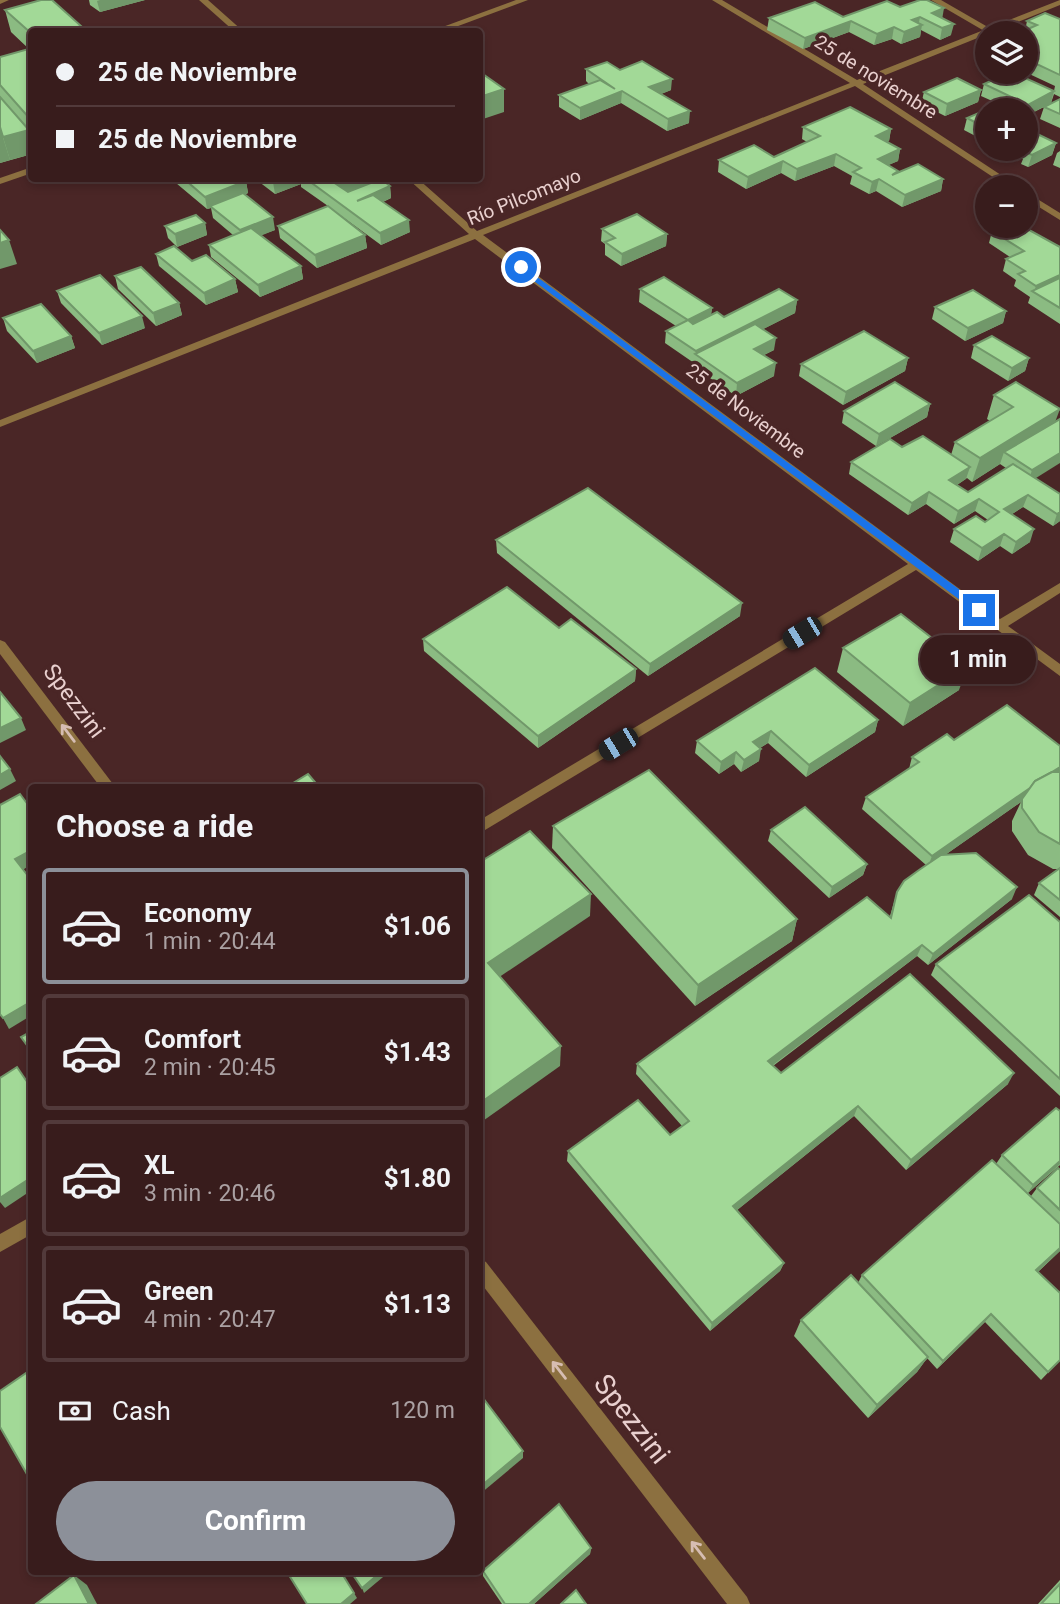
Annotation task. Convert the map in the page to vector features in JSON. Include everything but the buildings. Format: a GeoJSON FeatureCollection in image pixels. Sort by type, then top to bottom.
{"type":"FeatureCollection","features":[{"type":"Feature","properties":{"kind":"street"},"geometry":{"type":"LineString","coordinates":[[0,2],[5,0]]}},
{"type":"Feature","properties":{"kind":"street"},"geometry":{"type":"LineString","coordinates":[[203,0],[235,28]]}},
{"type":"Feature","properties":{"kind":"street"},"geometry":{"type":"LineString","coordinates":[[444,28],[524,0]]}},
{"type":"Feature","properties":{"kind":"street","name":"25 de noviembre"},"geometry":{"type":"LineString","coordinates":[[716,0],[856,83],[996,175]]}},
{"type":"Feature","properties":{"kind":"street"},"geometry":{"type":"LineString","coordinates":[[935,0],[975,22]]}},
{"type":"Feature","properties":{"kind":"street","name":"Río Pilcomayo"},"geometry":{"type":"LineString","coordinates":[[1012,21],[1060,2]]}},
{"type":"Feature","properties":{"kind":"street","name":"Río Pilcomayo"},"geometry":{"type":"LineString","coordinates":[[0,424],[975,36]]}},
{"type":"Feature","properties":{"kind":"street"},"geometry":{"type":"LineString","coordinates":[[0,181],[28,171]]}},
{"type":"Feature","properties":{"kind":"street","name":"25 de Noviembre"},"geometry":{"type":"LineString","coordinates":[[416,182],[477,234],[1060,671]]}},
{"type":"Feature","properties":{"kind":"street"},"geometry":{"type":"LineString","coordinates":[[1038,203],[1060,217]]}},
{"type":"Feature","properties":{"kind":"street"},"geometry":{"type":"LineString","coordinates":[[483,825],[918,563]]}},
{"type":"Feature","properties":{"kind":"street"},"geometry":{"type":"LineString","coordinates":[[1000,625],[1060,587]]}},
{"type":"Feature","properties":{"kind":"street","name":"Spezzini"},"geometry":{"type":"LineString","coordinates":[[0,645],[106,784]]}},
{"type":"Feature","properties":{"kind":"street"},"geometry":{"type":"LineString","coordinates":[[0,1244],[28,1226]]}},
{"type":"Feature","properties":{"kind":"street","name":"Spezzini"},"geometry":{"type":"LineString","coordinates":[[483,1272],[740,1604]]}},
{"type":"Feature","properties":{"kind":"route"},"geometry":{"type":"LineString","coordinates":[[521,267],[979,610]]}}]}
